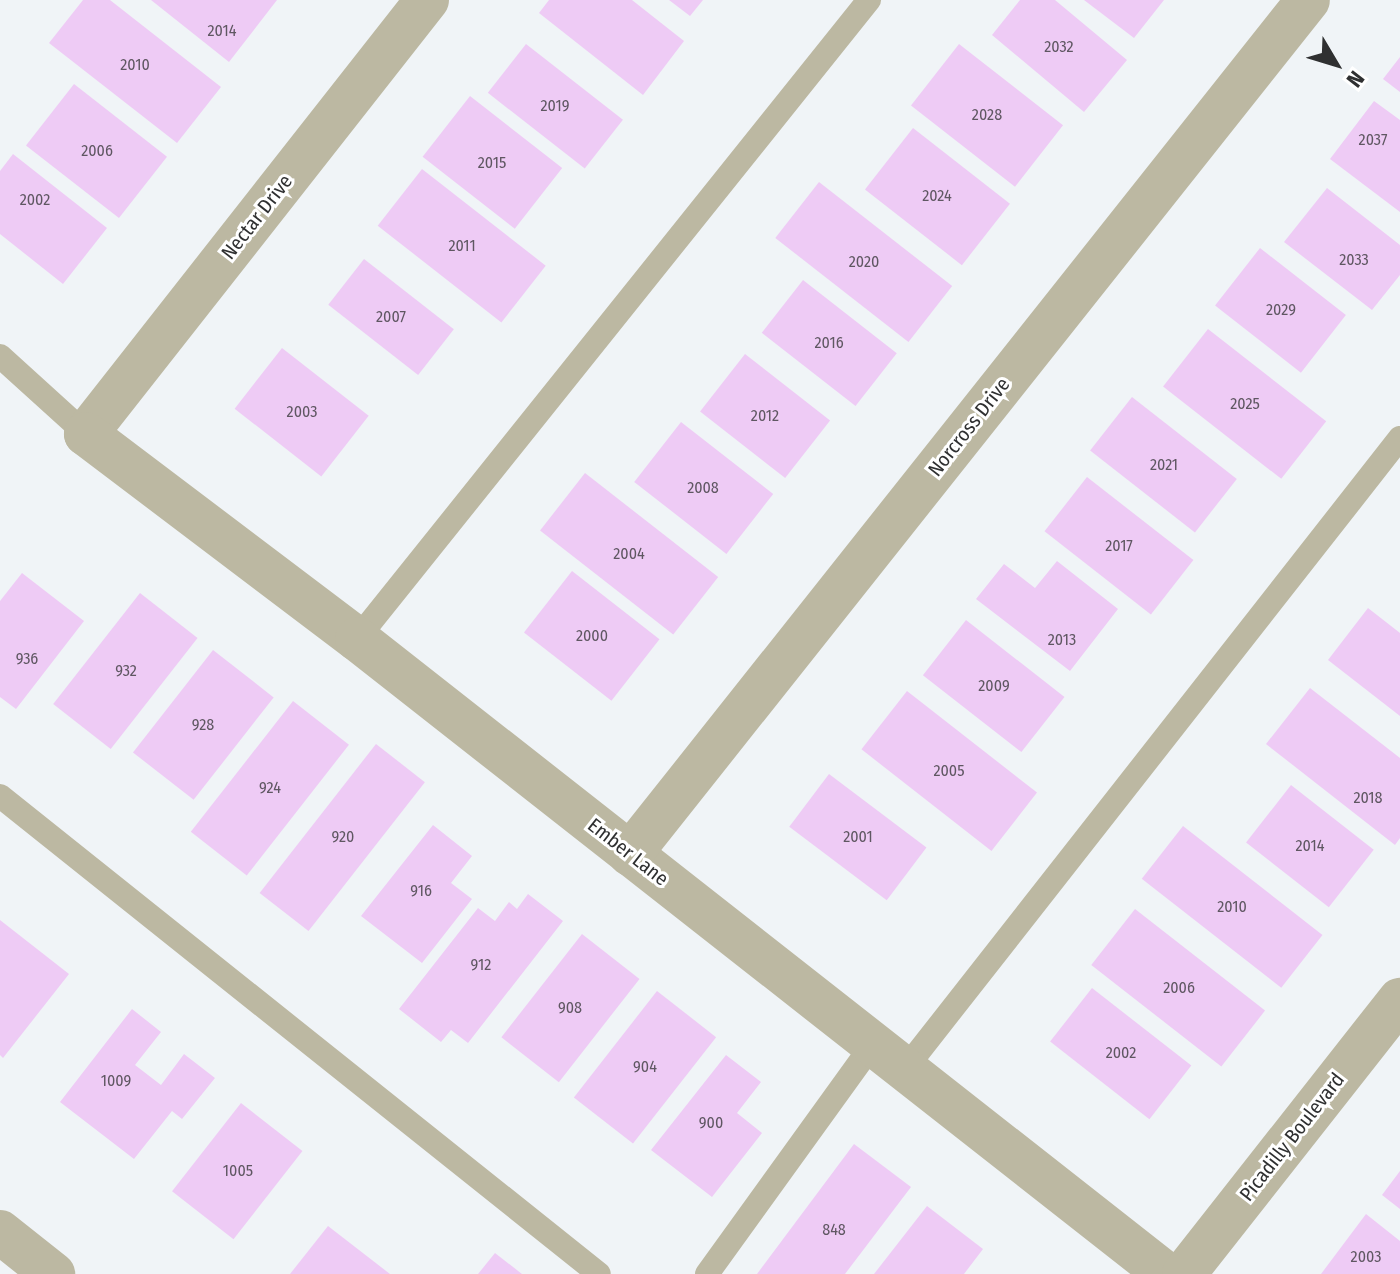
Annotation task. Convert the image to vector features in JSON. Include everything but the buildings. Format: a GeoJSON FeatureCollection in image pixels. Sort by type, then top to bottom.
{"type":"FeatureCollection","features":[{"type":"Feature","properties":{"kind":"street","name":"Nectar Drive"},"geometry":{"type":"LineString","coordinates":[[86,434],[427,0]]}},
{"type":"Feature","properties":{"kind":"street","name":"Norcross Drive"},"geometry":{"type":"LineString","coordinates":[[630,854],[1308,0]]}},
{"type":"Feature","properties":{"kind":"street","name":"Ember Lane"},"geometry":{"type":"LineString","coordinates":[[86,434],[357,639],[1166,1274]]}},
{"type":"Feature","properties":{"kind":"street","name":"Picadilly Boulevard"},"geometry":{"type":"LineString","coordinates":[[1184,1274],[1400,1000]]}},
{"type":"Feature","properties":{"kind":"street"},"geometry":{"type":"LineString","coordinates":[[0,1232],[53,1274]]}},
{"type":"Feature","properties":{"kind":"lane"},"geometry":{"type":"LineString","coordinates":[[357,639],[869,0]]}},
{"type":"Feature","properties":{"kind":"lane"},"geometry":{"type":"LineString","coordinates":[[0,356],[86,434]]}},
{"type":"Feature","properties":{"kind":"lane"},"geometry":{"type":"LineString","coordinates":[[707,1274],[1400,438]]}},
{"type":"Feature","properties":{"kind":"lane"},"geometry":{"type":"LineString","coordinates":[[0,796],[599,1274]]}}]}
